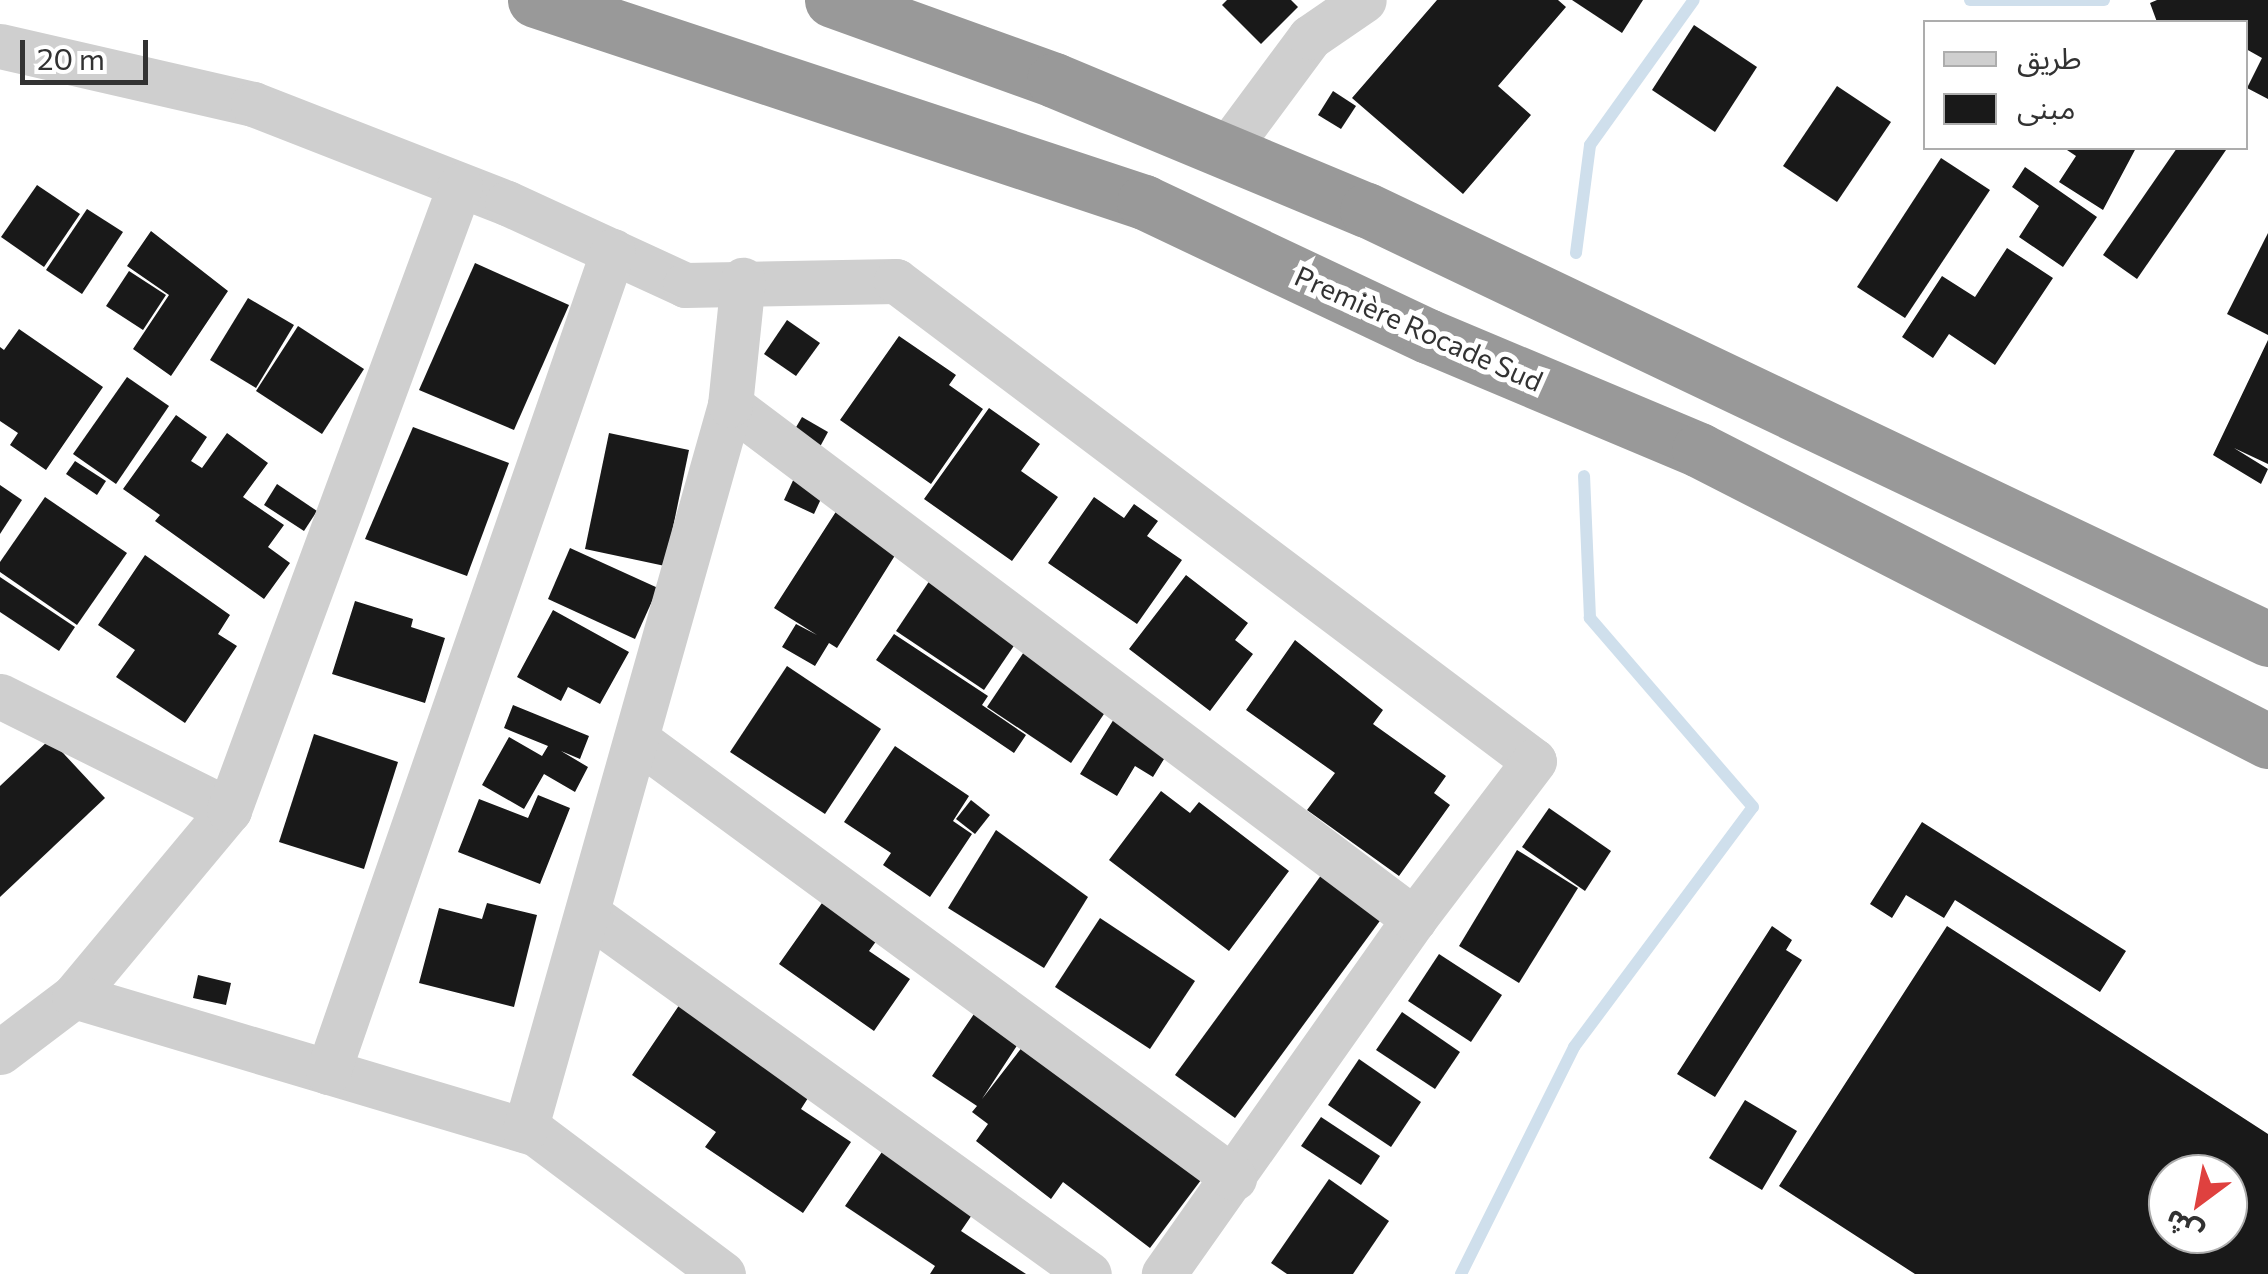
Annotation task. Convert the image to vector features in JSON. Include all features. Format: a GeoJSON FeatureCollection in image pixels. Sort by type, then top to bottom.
{"type":"FeatureCollection","features":[{"type":"Feature","properties":{"kind":"highway","name":"Première Rocade Sud"},"geometry":{"type":"LineString","coordinates":[[535,0],[1144,202],[1428,336],[1699,450],[2268,740]]}},
{"type":"Feature","properties":{"kind":"highway"},"geometry":{"type":"LineString","coordinates":[[832,0],[1227,149],[1678,354],[2268,640]]}},
{"type":"Feature","properties":{"kind":"street"},"geometry":{"type":"LineString","coordinates":[[1227,149],[1310,37],[1364,0]]}},
{"type":"Feature","properties":{"kind":"street"},"geometry":{"type":"LineString","coordinates":[[0,46],[254,104],[460,185],[685,285],[743,280],[790,286],[896,282],[1534,761],[1414,919],[1164,1274]]}},
{"type":"Feature","properties":{"kind":"street"},"geometry":{"type":"LineString","coordinates":[[0,1052],[74,996],[229,810],[460,185]]}},
{"type":"Feature","properties":{"kind":"street"},"geometry":{"type":"LineString","coordinates":[[328,1072],[613,251]]}},
{"type":"Feature","properties":{"kind":"street"},"geometry":{"type":"LineString","coordinates":[[525,1130],[730,404],[743,280]]}},
{"type":"Feature","properties":{"kind":"street"},"geometry":{"type":"LineString","coordinates":[[730,404],[1414,919]]}},
{"type":"Feature","properties":{"kind":"street"},"geometry":{"type":"LineString","coordinates":[[0,696],[229,810]]}},
{"type":"Feature","properties":{"kind":"street"},"geometry":{"type":"LineString","coordinates":[[636,739],[1234,1178]]}},
{"type":"Feature","properties":{"kind":"street"},"geometry":{"type":"LineString","coordinates":[[587,913],[1088,1274]]}},
{"type":"Feature","properties":{"kind":"street"},"geometry":{"type":"LineString","coordinates":[[74,996],[525,1130],[723,1274]]}},
{"type":"Feature","properties":{"kind":"building"},"geometry":{"type":"Polygon","coordinates":[[[1227,0],[1291,0],[1298,7],[1261,44],[1222,5],[1227,0]]]}},
{"type":"Feature","properties":{"kind":"building"},"geometry":{"type":"Polygon","coordinates":[[[1437,0],[1558,0],[1566,7],[1498,86],[1531,115],[1463,194],[1352,98],[1437,0]]]}},
{"type":"Feature","properties":{"kind":"building"},"geometry":{"type":"Polygon","coordinates":[[[1572,0],[1643,0],[1622,33],[1572,0]]]}},
{"type":"Feature","properties":{"kind":"building"},"geometry":{"type":"Polygon","coordinates":[[[2268,0],[2268,99],[2248,89],[2262,58],[2248,50],[2248,20],[2156,20],[2150,3],[2268,0]]]}},
{"type":"Feature","properties":{"kind":"building"},"geometry":{"type":"Polygon","coordinates":[[[1694,25],[1757,67],[1715,132],[1652,90],[1694,25]]]}},
{"type":"Feature","properties":{"kind":"building"},"geometry":{"type":"Polygon","coordinates":[[[1837,86],[1891,122],[1837,202],[1783,166],[1837,86]]]}},
{"type":"Feature","properties":{"kind":"building"},"geometry":{"type":"Polygon","coordinates":[[[1333,91],[1356,106],[1341,129],[1318,115],[1333,91]]]}},
{"type":"Feature","properties":{"kind":"building"},"geometry":{"type":"Polygon","coordinates":[[[2067,150],[2135,150],[2103,210],[2059,182],[2076,156],[2067,150]]]}},
{"type":"Feature","properties":{"kind":"building"},"geometry":{"type":"Polygon","coordinates":[[[2176,150],[2226,150],[2137,279],[2103,255],[2176,150]]]}},
{"type":"Feature","properties":{"kind":"building"},"geometry":{"type":"Polygon","coordinates":[[[1941,158],[1990,190],[1905,318],[1857,287],[1941,158]]]}},
{"type":"Feature","properties":{"kind":"building"},"geometry":{"type":"Polygon","coordinates":[[[2025,167],[2097,217],[2063,267],[2019,237],[2039,206],[2012,187],[2025,167]]]}},
{"type":"Feature","properties":{"kind":"building"},"geometry":{"type":"Polygon","coordinates":[[[37,185],[80,214],[44,267],[1,237],[37,185]]]}},
{"type":"Feature","properties":{"kind":"building"},"geometry":{"type":"Polygon","coordinates":[[[87,209],[123,232],[82,294],[46,270],[87,209]]]}},
{"type":"Feature","properties":{"kind":"building"},"geometry":{"type":"Polygon","coordinates":[[[151,231],[228,291],[171,376],[133,349],[169,295],[127,266],[151,231]]]}},
{"type":"Feature","properties":{"kind":"building"},"geometry":{"type":"Polygon","coordinates":[[[2268,233],[2268,335],[2227,314],[2268,233]]]}},
{"type":"Feature","properties":{"kind":"building"},"geometry":{"type":"Polygon","coordinates":[[[2007,248],[2053,278],[1995,365],[1949,334],[1933,358],[1902,337],[1942,276],[1975,297],[2007,248]]]}},
{"type":"Feature","properties":{"kind":"building"},"geometry":{"type":"Polygon","coordinates":[[[475,263],[569,305],[514,430],[419,390],[475,263]]]}},
{"type":"Feature","properties":{"kind":"building"},"geometry":{"type":"Polygon","coordinates":[[[129,271],[166,295],[143,330],[106,306],[129,271]]]}},
{"type":"Feature","properties":{"kind":"building"},"geometry":{"type":"Polygon","coordinates":[[[248,298],[294,325],[256,388],[210,360],[248,298]]]}},
{"type":"Feature","properties":{"kind":"building"},"geometry":{"type":"Polygon","coordinates":[[[787,320],[820,343],[796,376],[764,354],[787,320]]]}},
{"type":"Feature","properties":{"kind":"building"},"geometry":{"type":"Polygon","coordinates":[[[298,326],[364,369],[322,434],[256,391],[298,326]]]}},
{"type":"Feature","properties":{"kind":"building"},"geometry":{"type":"Polygon","coordinates":[[[19,329],[103,387],[46,470],[10,445],[18,433],[0,421],[0,347],[4,350],[19,329]]]}},
{"type":"Feature","properties":{"kind":"building"},"geometry":{"type":"Polygon","coordinates":[[[899,336],[956,375],[949,385],[983,409],[931,484],[840,420],[899,336]]]}},
{"type":"Feature","properties":{"kind":"building"},"geometry":{"type":"Polygon","coordinates":[[[2268,340],[2268,464],[2234,448],[2268,469],[2261,484],[2213,455],[2268,340]]]}},
{"type":"Feature","properties":{"kind":"building"},"geometry":{"type":"Polygon","coordinates":[[[127,377],[169,406],[116,484],[73,454],[127,377]]]}},
{"type":"Feature","properties":{"kind":"building"},"geometry":{"type":"Polygon","coordinates":[[[989,408],[1040,444],[1021,471],[1058,497],[1012,561],[924,499],[989,408]]]}},
{"type":"Feature","properties":{"kind":"building"},"geometry":{"type":"Polygon","coordinates":[[[176,415],[207,437],[191,461],[202,468],[227,433],[268,463],[243,497],[284,525],[268,547],[290,563],[264,599],[155,521],[160,515],[123,489],[176,415]]]}},
{"type":"Feature","properties":{"kind":"building"},"geometry":{"type":"Polygon","coordinates":[[[802,417],[828,432],[815,456],[788,441],[802,417]]]}},
{"type":"Feature","properties":{"kind":"building"},"geometry":{"type":"Polygon","coordinates":[[[413,427],[509,463],[467,576],[365,539],[413,427]]]}},
{"type":"Feature","properties":{"kind":"building"},"geometry":{"type":"Polygon","coordinates":[[[609,433],[689,450],[665,566],[585,549],[609,433]]]}},
{"type":"Feature","properties":{"kind":"building"},"geometry":{"type":"Polygon","coordinates":[[[75,461],[106,481],[97,495],[66,474],[75,461]]]}},
{"type":"Feature","properties":{"kind":"building"},"geometry":{"type":"Polygon","coordinates":[[[796,474],[826,488],[814,514],[784,500],[796,474]]]}},
{"type":"Feature","properties":{"kind":"building"},"geometry":{"type":"Polygon","coordinates":[[[277,484],[317,511],[304,531],[264,505],[277,484]]]}},
{"type":"Feature","properties":{"kind":"building"},"geometry":{"type":"Polygon","coordinates":[[[0,485],[22,500],[0,534],[0,485]]]}},
{"type":"Feature","properties":{"kind":"building"},"geometry":{"type":"Polygon","coordinates":[[[45,497],[127,553],[77,625],[0,572],[0,562],[45,497]]]}},
{"type":"Feature","properties":{"kind":"building"},"geometry":{"type":"Polygon","coordinates":[[[1094,497],[1124,518],[1134,504],[1158,521],[1147,536],[1182,560],[1137,624],[1048,563],[1094,497]]]}},
{"type":"Feature","properties":{"kind":"building"},"geometry":{"type":"Polygon","coordinates":[[[837,510],[899,549],[837,648],[829,643],[815,666],[782,647],[796,624],[817,635],[774,608],[837,510]]]}},
{"type":"Feature","properties":{"kind":"building"},"geometry":{"type":"Polygon","coordinates":[[[570,548],[658,588],[635,639],[548,599],[570,548]]]}},
{"type":"Feature","properties":{"kind":"building"},"geometry":{"type":"Polygon","coordinates":[[[145,555],[230,615],[218,634],[237,646],[185,723],[116,677],[135,650],[98,625],[145,555]]]}},
{"type":"Feature","properties":{"kind":"building"},"geometry":{"type":"Polygon","coordinates":[[[936,571],[1024,631],[984,690],[896,631],[936,571]]]}},
{"type":"Feature","properties":{"kind":"building"},"geometry":{"type":"Polygon","coordinates":[[[1186,575],[1248,623],[1235,640],[1253,654],[1210,711],[1129,649],[1186,575]]]}},
{"type":"Feature","properties":{"kind":"building"},"geometry":{"type":"Polygon","coordinates":[[[0,577],[75,627],[59,651],[0,612],[0,577]]]}},
{"type":"Feature","properties":{"kind":"building"},"geometry":{"type":"Polygon","coordinates":[[[355,601],[413,619],[411,627],[445,638],[425,703],[332,674],[355,601]]]}},
{"type":"Feature","properties":{"kind":"building"},"geometry":{"type":"Polygon","coordinates":[[[553,610],[629,652],[600,704],[568,687],[561,701],[517,677],[553,610]]]}},
{"type":"Feature","properties":{"kind":"building"},"geometry":{"type":"Polygon","coordinates":[[[894,634],[988,696],[982,705],[1026,735],[1014,753],[876,660],[894,634]]]}},
{"type":"Feature","properties":{"kind":"building"},"geometry":{"type":"Polygon","coordinates":[[[1295,640],[1383,710],[1373,724],[1446,776],[1434,793],[1450,805],[1399,876],[1307,810],[1335,773],[1246,710],[1295,640]]]}},
{"type":"Feature","properties":{"kind":"building"},"geometry":{"type":"Polygon","coordinates":[[[1030,643],[1110,705],[1071,763],[987,707],[1030,643]]]}},
{"type":"Feature","properties":{"kind":"building"},"geometry":{"type":"Polygon","coordinates":[[[787,666],[881,729],[825,814],[730,752],[787,666]]]}},
{"type":"Feature","properties":{"kind":"building"},"geometry":{"type":"Polygon","coordinates":[[[513,705],[589,736],[580,759],[561,751],[588,767],[575,792],[544,774],[524,809],[482,785],[509,737],[542,756],[548,746],[504,728],[513,705]]]}},
{"type":"Feature","properties":{"kind":"building"},"geometry":{"type":"Polygon","coordinates":[[[1117,714],[1172,746],[1153,777],[1135,766],[1117,796],[1080,774],[1117,714]]]}},
{"type":"Feature","properties":{"kind":"building"},"geometry":{"type":"Polygon","coordinates":[[[314,734],[398,762],[364,869],[279,842],[314,734]]]}},
{"type":"Feature","properties":{"kind":"building"},"geometry":{"type":"Polygon","coordinates":[[[50,739],[105,798],[0,897],[0,786],[50,739]]]}},
{"type":"Feature","properties":{"kind":"building"},"geometry":{"type":"Polygon","coordinates":[[[895,746],[969,796],[953,821],[972,834],[930,897],[883,865],[891,853],[844,822],[895,746]]]}},
{"type":"Feature","properties":{"kind":"building"},"geometry":{"type":"Polygon","coordinates":[[[1161,791],[1190,813],[1199,802],[1289,871],[1229,951],[1109,860],[1161,791]]]}},
{"type":"Feature","properties":{"kind":"building"},"geometry":{"type":"Polygon","coordinates":[[[538,795],[570,808],[540,884],[458,852],[479,799],[528,818],[538,795]]]}},
{"type":"Feature","properties":{"kind":"building"},"geometry":{"type":"Polygon","coordinates":[[[971,800],[990,815],[975,834],[956,819],[971,800]]]}},
{"type":"Feature","properties":{"kind":"building"},"geometry":{"type":"Polygon","coordinates":[[[1549,808],[1611,851],[1585,891],[1522,847],[1549,808]]]}},
{"type":"Feature","properties":{"kind":"building"},"geometry":{"type":"Polygon","coordinates":[[[1922,822],[2126,951],[2100,992],[1955,900],[1944,918],[1906,895],[1892,918],[1870,904],[1922,822]]]}},
{"type":"Feature","properties":{"kind":"building"},"geometry":{"type":"Polygon","coordinates":[[[996,830],[1088,897],[1044,968],[948,908],[996,830]]]}},
{"type":"Feature","properties":{"kind":"building"},"geometry":{"type":"Polygon","coordinates":[[[1517,850],[1578,888],[1519,983],[1459,946],[1517,850]]]}},
{"type":"Feature","properties":{"kind":"building"},"geometry":{"type":"Polygon","coordinates":[[[1322,874],[1382,918],[1235,1118],[1175,1075],[1322,874]]]}},
{"type":"Feature","properties":{"kind":"building"},"geometry":{"type":"Polygon","coordinates":[[[487,903],[537,915],[514,1007],[419,983],[439,908],[482,919],[487,903]]]}},
{"type":"Feature","properties":{"kind":"building"},"geometry":{"type":"Polygon","coordinates":[[[822,903],[877,940],[869,951],[910,979],[874,1031],[779,964],[822,903]]]}},
{"type":"Feature","properties":{"kind":"building"},"geometry":{"type":"Polygon","coordinates":[[[1100,918],[1195,981],[1150,1049],[1055,987],[1100,918]]]}},
{"type":"Feature","properties":{"kind":"building"},"geometry":{"type":"Polygon","coordinates":[[[1772,926],[1792,940],[1786,950],[1802,960],[1715,1097],[1677,1074],[1772,926]]]}},
{"type":"Feature","properties":{"kind":"building"},"geometry":{"type":"Polygon","coordinates":[[[1947,926],[2268,1134],[2268,1274],[1915,1274],[1779,1186],[1947,926]]]}},
{"type":"Feature","properties":{"kind":"building"},"geometry":{"type":"Polygon","coordinates":[[[1439,954],[1502,995],[1471,1042],[1408,1001],[1439,954]]]}},
{"type":"Feature","properties":{"kind":"building"},"geometry":{"type":"Polygon","coordinates":[[[198,975],[231,983],[226,1005],[193,998],[198,975]]]}},
{"type":"Feature","properties":{"kind":"building"},"geometry":{"type":"Polygon","coordinates":[[[684,998],[815,1087],[801,1109],[851,1142],[803,1213],[705,1147],[716,1132],[632,1075],[684,998]]]}},
{"type":"Feature","properties":{"kind":"building"},"geometry":{"type":"Polygon","coordinates":[[[976,1011],[1020,1041],[982,1099],[1023,1046],[1210,1168],[1150,1248],[1063,1182],[1051,1199],[976,1141],[988,1124],[972,1112],[977,1106],[932,1076],[976,1011]]]}},
{"type":"Feature","properties":{"kind":"building"},"geometry":{"type":"Polygon","coordinates":[[[1402,1012],[1460,1052],[1435,1089],[1376,1050],[1402,1012]]]}},
{"type":"Feature","properties":{"kind":"building"},"geometry":{"type":"Polygon","coordinates":[[[1359,1059],[1421,1102],[1391,1147],[1328,1105],[1359,1059]]]}},
{"type":"Feature","properties":{"kind":"building"},"geometry":{"type":"Polygon","coordinates":[[[1745,1100],[1797,1131],[1762,1190],[1709,1158],[1745,1100]]]}},
{"type":"Feature","properties":{"kind":"building"},"geometry":{"type":"Polygon","coordinates":[[[1321,1117],[1380,1156],[1361,1185],[1301,1146],[1321,1117]]]}},
{"type":"Feature","properties":{"kind":"building"},"geometry":{"type":"Polygon","coordinates":[[[884,1149],[976,1209],[961,1231],[1026,1274],[930,1274],[935,1266],[845,1206],[884,1149]]]}},
{"type":"Feature","properties":{"kind":"building"},"geometry":{"type":"Polygon","coordinates":[[[1329,1179],[1389,1221],[1353,1274],[1287,1274],[1271,1263],[1329,1179]]]}},
{"type":"Feature","properties":{"kind":"waterway"},"geometry":{"type":"LineString","coordinates":[[1576,253],[1590,145],[1694,0]]}},
{"type":"Feature","properties":{"kind":"waterway"},"geometry":{"type":"LineString","coordinates":[[1970,0],[2104,0]]}},
{"type":"Feature","properties":{"kind":"waterway"},"geometry":{"type":"LineString","coordinates":[[1461,1274],[1574,1047],[1753,807],[1590,618],[1584,476]]}}]}
